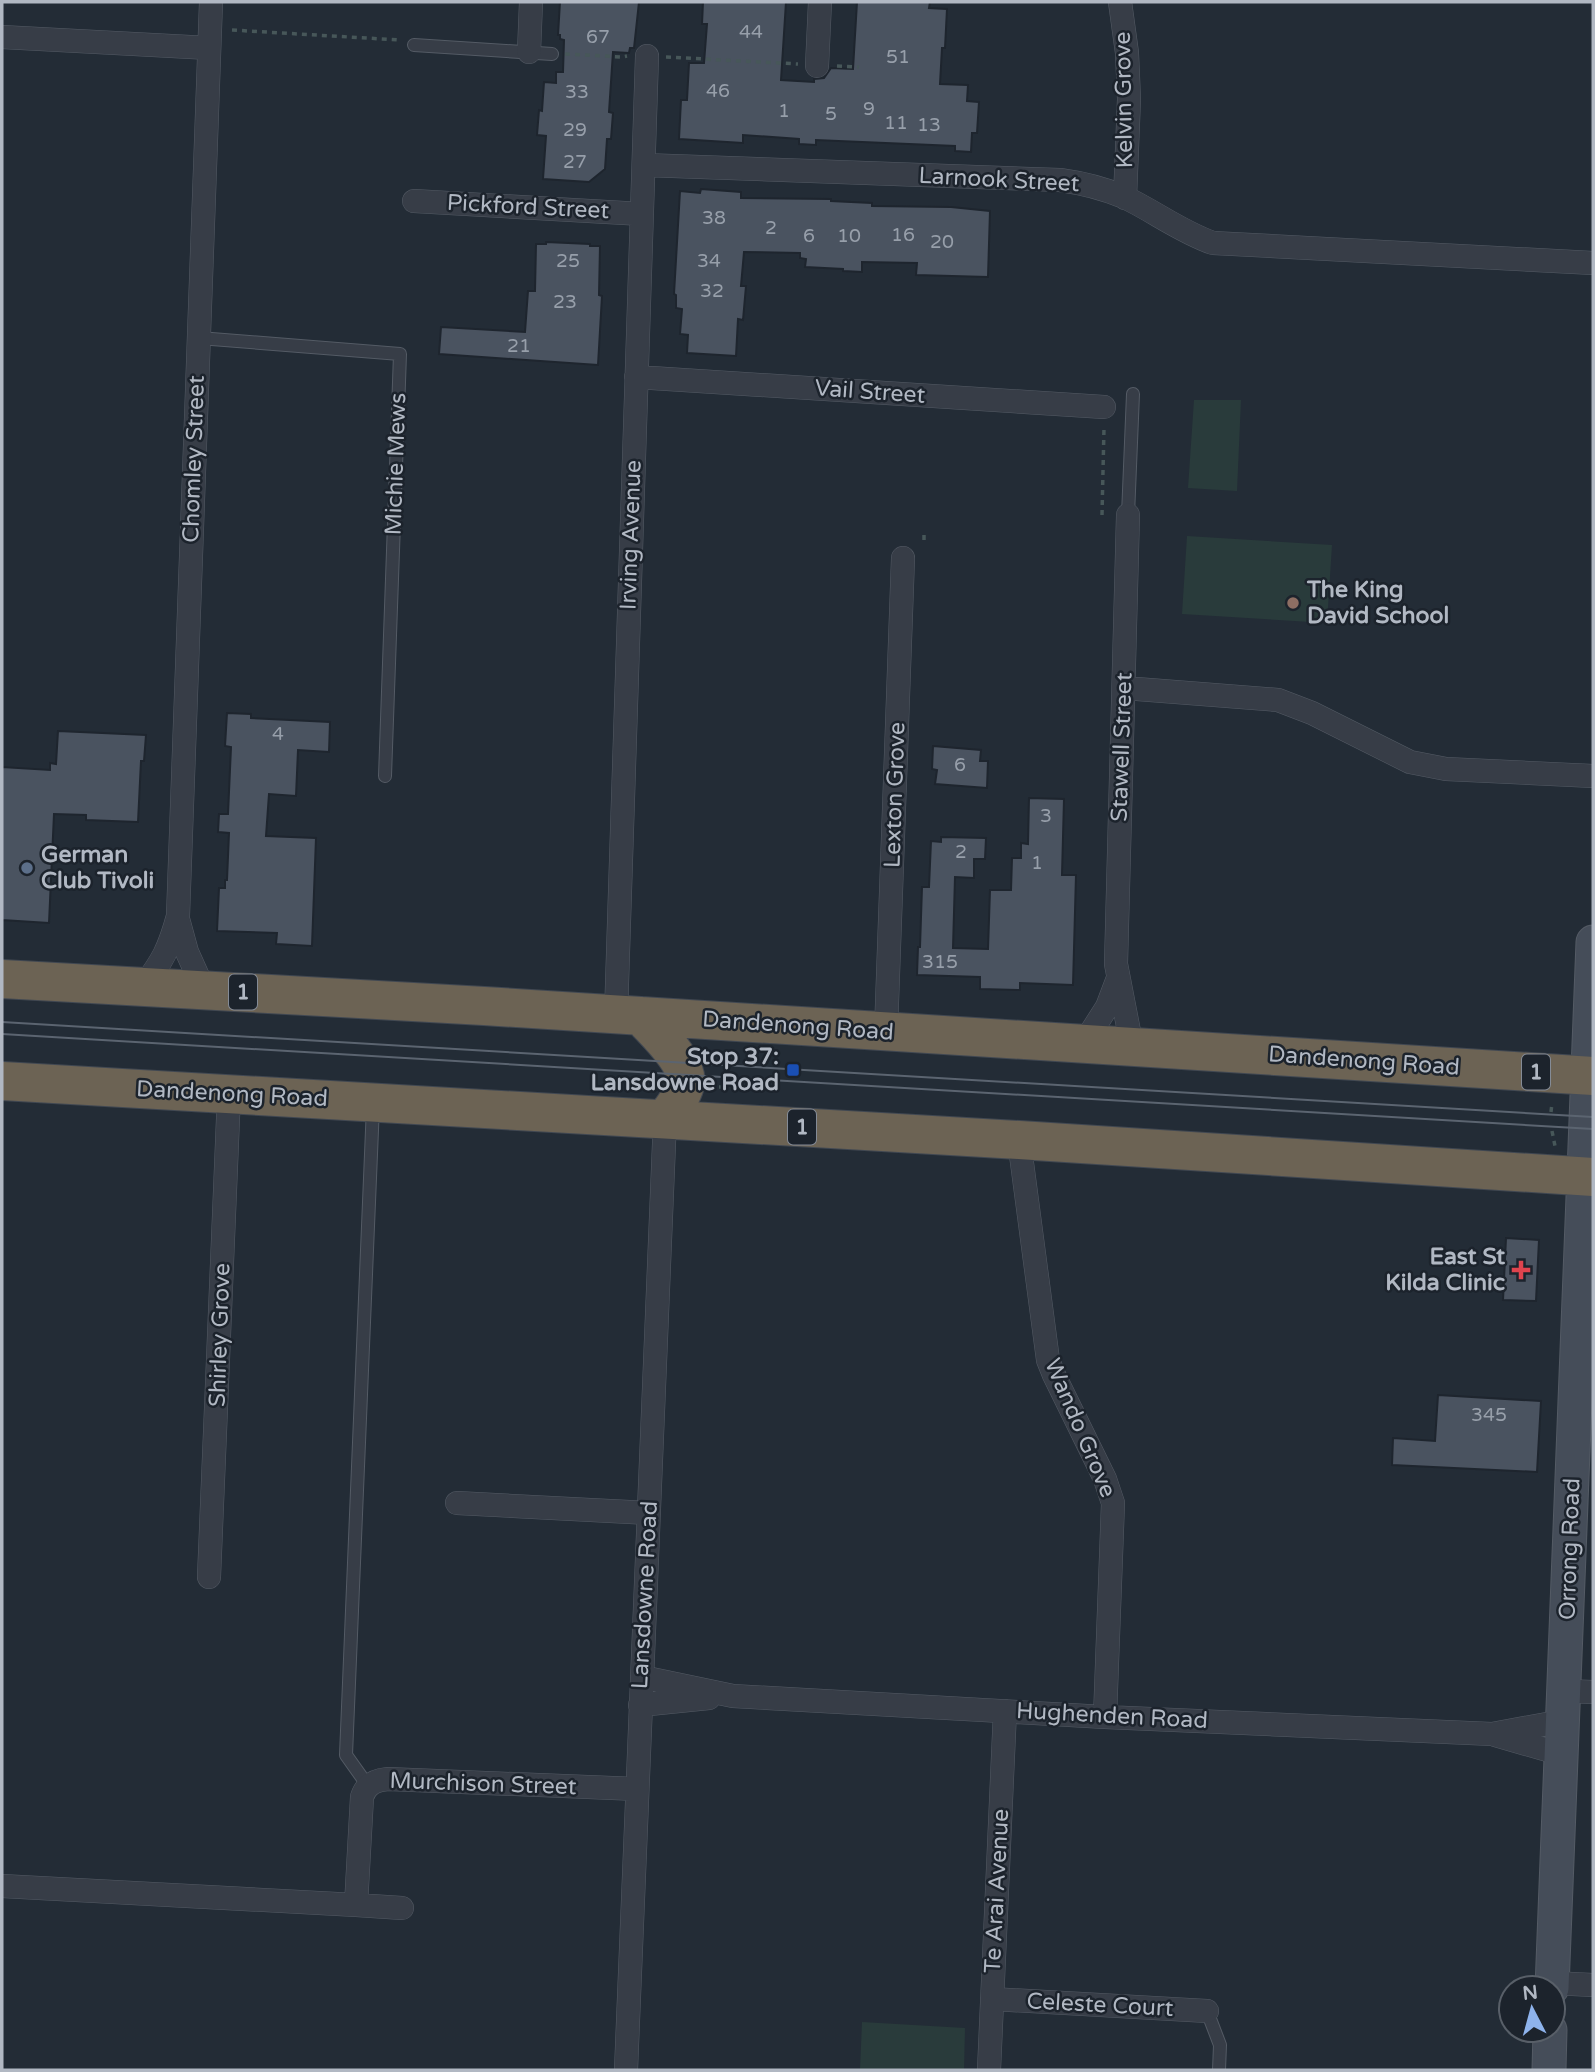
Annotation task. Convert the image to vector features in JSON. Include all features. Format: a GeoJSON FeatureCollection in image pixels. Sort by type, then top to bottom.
{"type":"FeatureCollection","features":[{"type":"Feature","properties":{"kind":"highway","name":"Dandenong Road"},"geometry":{"type":"LineString","coordinates":[[2,979],[628,1015],[1591,1076]]}},
{"type":"Feature","properties":{"kind":"highway"},"geometry":{"type":"LineString","coordinates":[[628,1015],[682,1064],[686,1076],[685,1086],[666,1119]]}},
{"type":"Feature","properties":{"kind":"highway","name":"Dandenong Road"},"geometry":{"type":"LineString","coordinates":[[2,1081],[1019,1140],[1578,1169]]}},
{"type":"Feature","properties":{"kind":"street","name":"Chomley Street"},"geometry":{"type":"LineString","coordinates":[[142,987],[169,947],[178,916],[199,338],[216,39],[211,2]]}},
{"type":"Feature","properties":{"kind":"street"},"geometry":{"type":"LineString","coordinates":[[529,52],[531,2]]}},
{"type":"Feature","properties":{"kind":"street"},"geometry":{"type":"LineString","coordinates":[[817,66],[820,2]]}},
{"type":"Feature","properties":{"kind":"street","name":"Kelvin Grove"},"geometry":{"type":"LineString","coordinates":[[1120,2],[1128,64],[1129,99],[1125,198]]}},
{"type":"Feature","properties":{"kind":"street"},"geometry":{"type":"LineString","coordinates":[[2,37],[216,39]]}},
{"type":"Feature","properties":{"kind":"street","name":"Irving Avenue"},"geometry":{"type":"LineString","coordinates":[[628,1015],[636,377],[647,56]]}},
{"type":"Feature","properties":{"kind":"street","name":"Larnook Street"},"geometry":{"type":"LineString","coordinates":[[644,165],[1060,180],[1103,189],[1125,198],[1198,238],[1213,243],[1593,263]]}},
{"type":"Feature","properties":{"kind":"street","name":"Pickford Street"},"geometry":{"type":"LineString","coordinates":[[414,201],[642,214]]}},
{"type":"Feature","properties":{"kind":"street","name":"Vail Street"},"geometry":{"type":"LineString","coordinates":[[636,377],[1104,407]]}},
{"type":"Feature","properties":{"kind":"street","name":"Stawell Street"},"geometry":{"type":"LineString","coordinates":[[1128,515],[1116,957],[1132,1046]]}},
{"type":"Feature","properties":{"kind":"street","name":"Lexton Grove"},"geometry":{"type":"LineString","coordinates":[[887,1031],[903,558]]}},
{"type":"Feature","properties":{"kind":"street"},"geometry":{"type":"LineString","coordinates":[[1124,688],[1278,699],[1410,762],[1427,766],[1593,776]]}},
{"type":"Feature","properties":{"kind":"street","name":"Chomley Street"},"geometry":{"type":"LineString","coordinates":[[178,916],[187,952],[204,990]]}},
{"type":"Feature","properties":{"kind":"street","name":"Orrong Road"},"geometry":{"type":"LineString","coordinates":[[1552,1974],[1561,1755],[1573,1701],[1583,1495],[1578,1169],[1591,1076],[1593,942]]}},
{"type":"Feature","properties":{"kind":"street","name":"Stawell Street"},"geometry":{"type":"LineString","coordinates":[[1084,1043],[1107,1007],[1118,978]]}},
{"type":"Feature","properties":{"kind":"street","name":"Shirley Grove"},"geometry":{"type":"LineString","coordinates":[[209,1577],[229,1094]]}},
{"type":"Feature","properties":{"kind":"street","name":"Lansdowne Road"},"geometry":{"type":"LineString","coordinates":[[626,2070],[666,1119]]}},
{"type":"Feature","properties":{"kind":"street","name":"Wando Grove"},"geometry":{"type":"LineString","coordinates":[[1019,1140],[1048,1360],[1105,1479],[1113,1503],[1105,1717]]}},
{"type":"Feature","properties":{"kind":"street"},"geometry":{"type":"LineString","coordinates":[[457,1503],[649,1513]]}},
{"type":"Feature","properties":{"kind":"street","name":"Hughenden Road"},"geometry":{"type":"LineString","coordinates":[[642,1677],[733,1696],[1105,1717],[1492,1734],[1561,1755]]}},
{"type":"Feature","properties":{"kind":"street","name":"Hughenden Road"},"geometry":{"type":"LineString","coordinates":[[640,1705],[733,1696]]}},
{"type":"Feature","properties":{"kind":"street","name":"Hughenden Road"},"geometry":{"type":"LineString","coordinates":[[1492,1734],[1573,1701]]}},
{"type":"Feature","properties":{"kind":"street","name":"Te Arai Avenue"},"geometry":{"type":"LineString","coordinates":[[989,2070],[1005,1711]]}},
{"type":"Feature","properties":{"kind":"street","name":"Murchison Street"},"geometry":{"type":"LineString","coordinates":[[356,1905],[362,1797],[368,1786],[381,1779],[637,1789]]}},
{"type":"Feature","properties":{"kind":"street"},"geometry":{"type":"LineString","coordinates":[[2,1886],[402,1908]]}},
{"type":"Feature","properties":{"kind":"street"},"geometry":{"type":"LineString","coordinates":[[1567,1986],[1593,1986]]}},
{"type":"Feature","properties":{"kind":"street","name":"Celeste Court"},"geometry":{"type":"LineString","coordinates":[[992,1999],[1207,2011]]}},
{"type":"Feature","properties":{"kind":"street"},"geometry":{"type":"LineString","coordinates":[[1549,2070],[1550,2044]]}},
{"type":"Feature","properties":{"kind":"lane"},"geometry":{"type":"LineString","coordinates":[[414,45],[552,54]]}},
{"type":"Feature","properties":{"kind":"lane","name":"Michie Mews"},"geometry":{"type":"LineString","coordinates":[[199,338],[400,354],[385,776]]}},
{"type":"Feature","properties":{"kind":"lane"},"geometry":{"type":"LineString","coordinates":[[1128,515],[1133,394]]}},
{"type":"Feature","properties":{"kind":"lane"},"geometry":{"type":"LineString","coordinates":[[368,1786],[346,1755],[373,1102]]}},
{"type":"Feature","properties":{"kind":"lane"},"geometry":{"type":"LineString","coordinates":[[1207,2011],[1220,2045],[1219,2070]]}},
{"type":"Feature","properties":{"kind":"path"},"geometry":{"type":"LineString","coordinates":[[216,39],[403,40],[414,45]]}},
{"type":"Feature","properties":{"kind":"path"},"geometry":{"type":"LineString","coordinates":[[552,54],[629,55],[859,67]]}},
{"type":"Feature","properties":{"kind":"path"},"geometry":{"type":"LineString","coordinates":[[1101,515],[1104,407]]}},
{"type":"Feature","properties":{"kind":"path"},"geometry":{"type":"LineString","coordinates":[[924,530],[924,540]]}},
{"type":"Feature","properties":{"kind":"path"},"geometry":{"type":"LineString","coordinates":[[719,1087],[726,1087]]}},
{"type":"Feature","properties":{"kind":"path"},"geometry":{"type":"LineString","coordinates":[[1551,1112],[1552,1103]]}},
{"type":"Feature","properties":{"kind":"path"},"geometry":{"type":"LineString","coordinates":[[1552,1131],[1578,1169]]}},
{"type":"Feature","properties":{"kind":"shaded area"},"geometry":{"type":"Polygon","coordinates":[[[1194,400],[1241,400],[1237,491],[1188,488],[1194,400]]]}},
{"type":"Feature","properties":{"kind":"shaded area"},"geometry":{"type":"Polygon","coordinates":[[[1187,536],[1332,545],[1327,623],[1182,614],[1187,536]]]}},
{"type":"Feature","properties":{"kind":"shaded area"},"geometry":{"type":"Polygon","coordinates":[[[862,2022],[965,2028],[964,2070],[860,2070],[862,2022]]]}},
{"type":"Feature","properties":{"kind":"building"},"geometry":{"type":"Polygon","coordinates":[[[560,2],[639,2],[634,48],[630,48],[629,53],[613,52],[609,112],[613,113],[611,139],[607,139],[605,169],[589,182],[543,179],[546,136],[537,135],[539,110],[542,111],[544,82],[556,83],[556,72],[563,72],[564,40],[558,35],[560,2]]]}},
{"type":"Feature","properties":{"kind":"building"},"geometry":{"type":"Polygon","coordinates":[[[703,2],[786,2],[781,80],[814,82],[814,79],[824,78],[831,68],[853,69],[857,2],[930,2],[929,8],[947,9],[940,84],[968,85],[967,101],[979,102],[977,133],[972,133],[971,152],[955,151],[955,146],[816,140],[816,145],[799,144],[799,139],[743,135],[743,143],[679,139],[681,100],[687,100],[689,63],[704,63],[707,24],[702,24],[703,2]]]}},
{"type":"Feature","properties":{"kind":"building"},"geometry":{"type":"Polygon","coordinates":[[[701,189],[741,192],[741,198],[831,199],[872,203],[872,206],[951,207],[990,211],[988,277],[916,275],[917,263],[862,262],[862,272],[843,271],[805,267],[806,259],[800,258],[800,253],[744,252],[741,286],[746,286],[743,320],[738,319],[736,356],[687,353],[688,335],[680,334],[682,309],[676,308],[674,294],[680,191],[700,193],[701,189]]]}},
{"type":"Feature","properties":{"kind":"building"},"geometry":{"type":"Polygon","coordinates":[[[546,242],[600,246],[599,295],[602,296],[598,365],[439,354],[441,327],[525,332],[528,291],[535,291],[536,244],[546,242]]]}},
{"type":"Feature","properties":{"kind":"building"},"geometry":{"type":"Polygon","coordinates":[[[227,713],[251,714],[251,718],[330,722],[329,752],[298,750],[296,796],[269,794],[266,836],[316,838],[312,946],[276,944],[277,933],[217,931],[219,888],[225,888],[227,880],[229,833],[218,832],[219,814],[228,814],[231,747],[225,746],[227,713]]]}},
{"type":"Feature","properties":{"kind":"building"},"geometry":{"type":"Polygon","coordinates":[[[58,731],[146,735],[144,761],[141,761],[138,822],[86,820],[86,815],[54,814],[49,923],[2,920],[2,767],[50,770],[50,763],[56,764],[58,731]]]}},
{"type":"Feature","properties":{"kind":"building"},"geometry":{"type":"Polygon","coordinates":[[[933,746],[981,750],[980,761],[988,761],[987,788],[935,784],[937,770],[932,769],[933,746]]]}},
{"type":"Feature","properties":{"kind":"building"},"geometry":{"type":"Polygon","coordinates":[[[1029,798],[1064,799],[1062,875],[1076,875],[1073,985],[1020,983],[1020,990],[980,989],[980,977],[917,975],[922,887],[929,887],[931,841],[941,842],[941,837],[986,838],[985,859],[974,859],[974,878],[955,877],[953,948],[988,949],[990,890],[1011,890],[1012,858],[1021,858],[1021,843],[1028,844],[1029,798]]]}},
{"type":"Feature","properties":{"kind":"building","name":"East St Kilda Clinic"},"geometry":{"type":"Polygon","coordinates":[[[1506,1238],[1539,1240],[1536,1301],[1503,1300],[1506,1238]]]}},
{"type":"Feature","properties":{"kind":"building"},"geometry":{"type":"Polygon","coordinates":[[[1438,1395],[1541,1401],[1537,1472],[1392,1465],[1393,1438],[1435,1441],[1438,1395]]]}},
{"type":"Feature","properties":{"kind":"tram line"},"geometry":{"type":"LineString","coordinates":[[2,1022],[1593,1117]]}},
{"type":"Feature","properties":{"kind":"tram line"},"geometry":{"type":"LineString","coordinates":[[2,1034],[1593,1129]]}},
{"type":"Feature","properties":{"kind":"place","name":"The King David School"},"geometry":{"type":"Point","coordinates":[1293,603]}},
{"type":"Feature","properties":{"kind":"place","name":"German Club Tivoli"},"geometry":{"type":"Point","coordinates":[27,868]}},
{"type":"Feature","properties":{"kind":"place","name":"Stop 37: Lansdowne Road"},"geometry":{"type":"Point","coordinates":[793,1070]}},
{"type":"Feature","properties":{"kind":"place","name":"East St Kilda Clinic"},"geometry":{"type":"Point","coordinates":[1521,1270]}}]}
